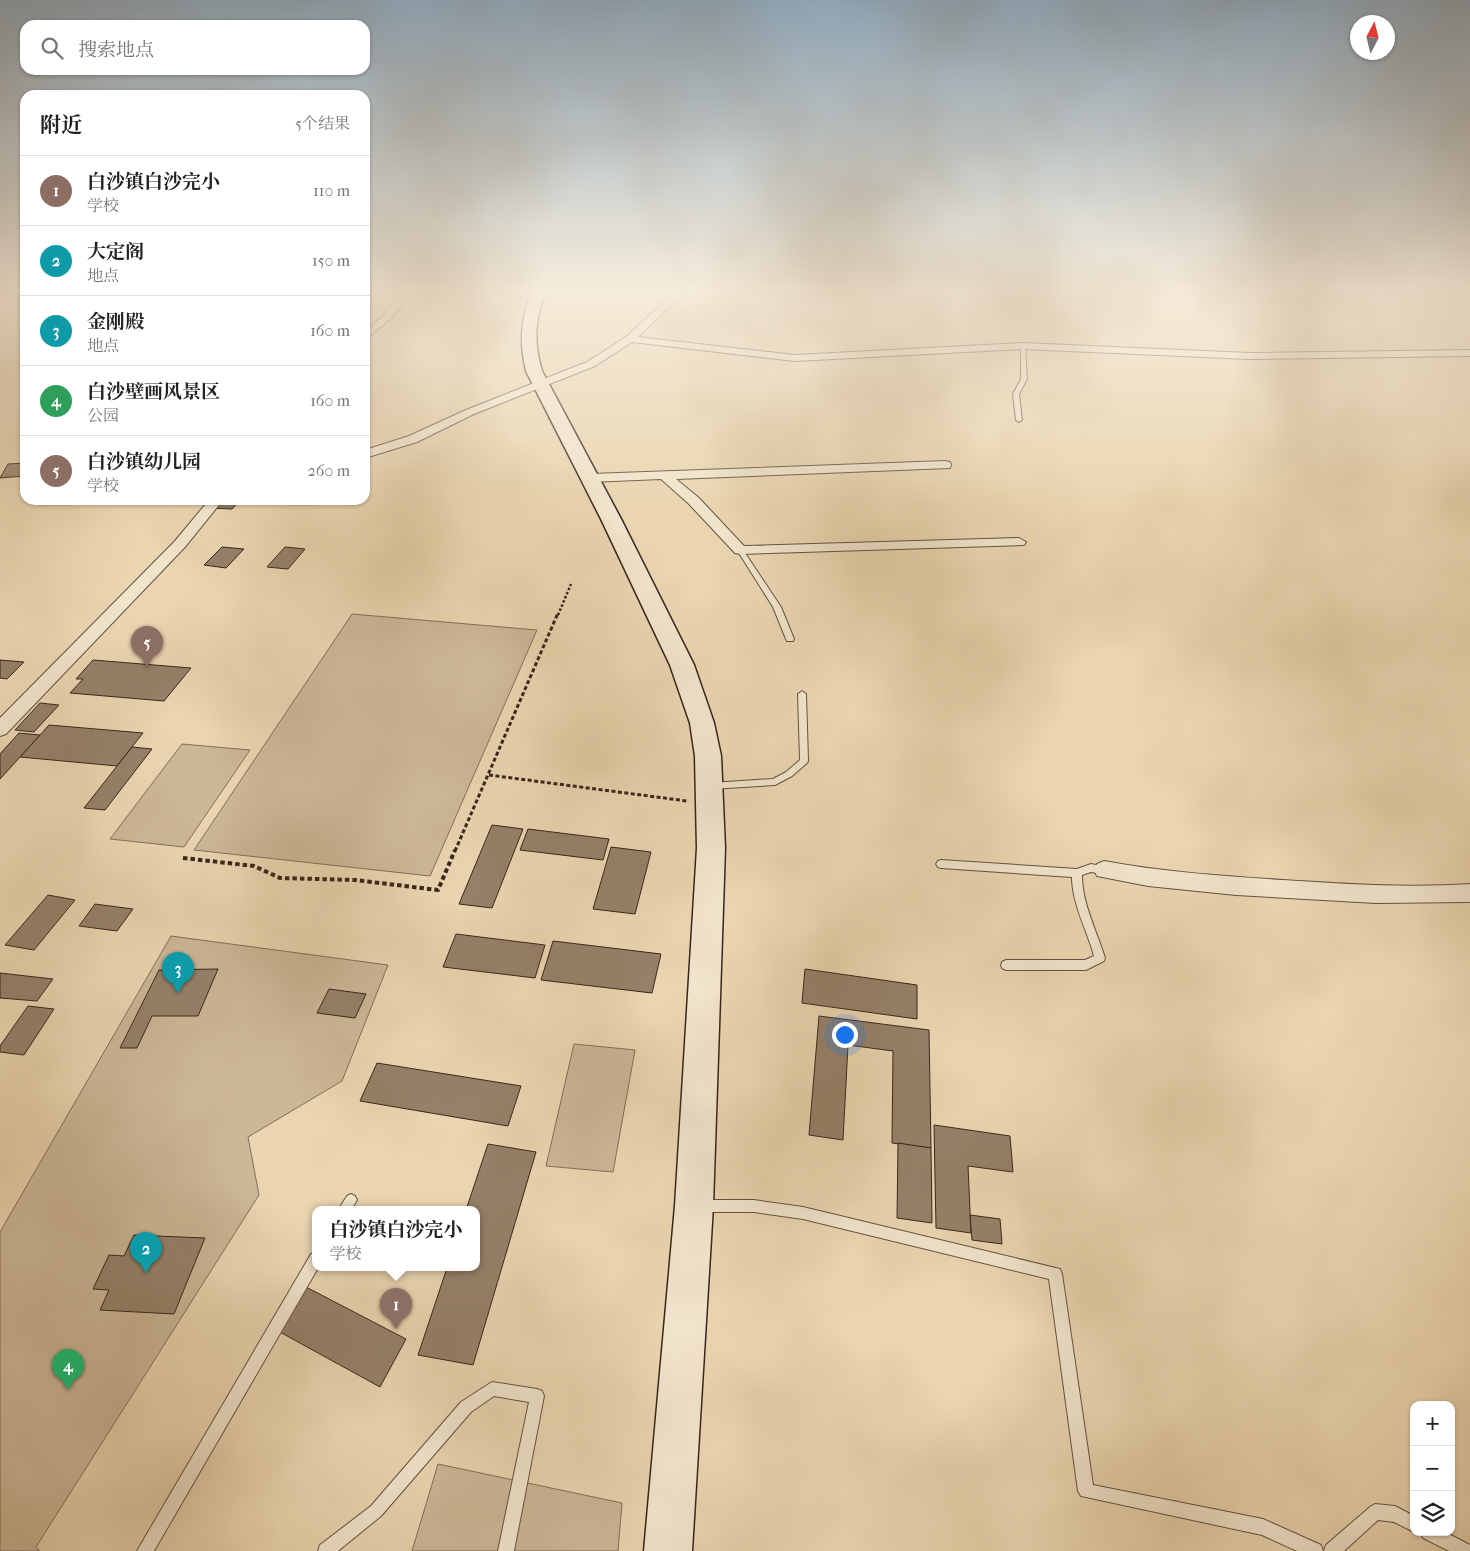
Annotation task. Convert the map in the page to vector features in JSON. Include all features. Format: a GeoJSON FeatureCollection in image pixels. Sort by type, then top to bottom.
{"type":"FeatureCollection","features":[{"type":"Feature","properties":{"kind":"main road"},"geometry":{"type":"LineString","coordinates":[[533,362],[542,386],[590,478],[686,674],[702,723],[708,756],[710,795],[694,1206],[668,1551]]}},
{"type":"Feature","properties":{"kind":"street"},"geometry":{"type":"LineString","coordinates":[[370,452],[413,439],[470,412],[542,386],[594,362]]}},
{"type":"Feature","properties":{"kind":"street"},"geometry":{"type":"LineString","coordinates":[[590,478],[945,465]]}},
{"type":"Feature","properties":{"kind":"street"},"geometry":{"type":"LineString","coordinates":[[664,476],[700,506],[740,550],[1019,542]]}},
{"type":"Feature","properties":{"kind":"street"},"geometry":{"type":"LineString","coordinates":[[0,729],[154,572],[212,505]]}},
{"type":"Feature","properties":{"kind":"street"},"geometry":{"type":"LineString","coordinates":[[1104,870],[1179,882],[1379,896],[1427,897],[1470,893]]}},
{"type":"Feature","properties":{"kind":"lane"},"geometry":{"type":"LineString","coordinates":[[1019,420],[1016,394],[1024,379],[1023,362]]}},
{"type":"Feature","properties":{"kind":"lane"},"geometry":{"type":"LineString","coordinates":[[740,550],[777,607],[790,639]]}},
{"type":"Feature","properties":{"kind":"lane"},"geometry":{"type":"LineString","coordinates":[[710,795],[775,782],[789,774],[804,761],[802,694]]}},
{"type":"Feature","properties":{"kind":"lane"},"geometry":{"type":"LineString","coordinates":[[941,864],[1077,873],[1091,868],[1104,870]]}},
{"type":"Feature","properties":{"kind":"lane"},"geometry":{"type":"LineString","coordinates":[[1006,965],[1086,965],[1100,958],[1096,940],[1075,886],[1077,873]]}},
{"type":"Feature","properties":{"kind":"lane"},"geometry":{"type":"LineString","coordinates":[[694,1206],[754,1206],[803,1213],[1055,1274],[1086,1491],[1263,1527],[1316,1551]]}},
{"type":"Feature","properties":{"kind":"lane"},"geometry":{"type":"LineString","coordinates":[[145,1551],[312,1266]]}},
{"type":"Feature","properties":{"kind":"lane"},"geometry":{"type":"LineString","coordinates":[[326,1551],[376,1511],[466,1407],[492,1389],[537,1396],[506,1551]]}},
{"type":"Feature","properties":{"kind":"lane"},"geometry":{"type":"LineString","coordinates":[[1332,1551],[1375,1512],[1395,1514],[1410,1522]]}},
{"type":"Feature","properties":{"kind":"lane"},"geometry":{"type":"LineString","coordinates":[[1436,1536],[1464,1551]]}},
{"type":"Feature","properties":{"kind":"path"},"geometry":{"type":"LineString","coordinates":[[183,858],[254,866],[280,878],[355,880],[438,890],[571,584]]}},
{"type":"Feature","properties":{"kind":"path"},"geometry":{"type":"LineString","coordinates":[[489,775],[710,795]]}},
{"type":"Feature","properties":{"kind":"shaded area"},"geometry":{"type":"Polygon","coordinates":[[[352,614],[537,630],[430,876],[194,850],[352,614]]]}},
{"type":"Feature","properties":{"kind":"shaded area"},"geometry":{"type":"Polygon","coordinates":[[[182,744],[250,750],[184,847],[110,839],[182,744]]]}},
{"type":"Feature","properties":{"kind":"shaded area"},"geometry":{"type":"Polygon","coordinates":[[[171,936],[388,965],[342,1081],[248,1137],[259,1195],[36,1547],[40,1551],[0,1551],[0,1232],[171,936]]]}},
{"type":"Feature","properties":{"kind":"shaded area"},"geometry":{"type":"Polygon","coordinates":[[[574,1044],[635,1050],[613,1172],[546,1166],[574,1044]]]}},
{"type":"Feature","properties":{"kind":"shaded area"},"geometry":{"type":"Polygon","coordinates":[[[438,1464],[622,1503],[618,1551],[412,1551],[438,1464]]]}},
{"type":"Feature","properties":{"kind":"building"},"geometry":{"type":"Polygon","coordinates":[[[20,463],[20,476],[0,478],[8,464],[20,463]]]}},
{"type":"Feature","properties":{"kind":"building"},"geometry":{"type":"Polygon","coordinates":[[[213,505],[236,505],[232,509],[210,508],[213,505]]]}},
{"type":"Feature","properties":{"kind":"building"},"geometry":{"type":"Polygon","coordinates":[[[222,547],[244,549],[226,568],[204,565],[222,547]]]}},
{"type":"Feature","properties":{"kind":"building"},"geometry":{"type":"Polygon","coordinates":[[[285,547],[305,549],[288,569],[267,567],[285,547]]]}},
{"type":"Feature","properties":{"kind":"building"},"geometry":{"type":"Polygon","coordinates":[[[0,660],[24,662],[7,679],[0,678],[0,660]]]}},
{"type":"Feature","properties":{"kind":"building"},"geometry":{"type":"Polygon","coordinates":[[[93,660],[191,668],[164,701],[70,693],[83,679],[76,679],[93,660]]]}},
{"type":"Feature","properties":{"kind":"building"},"geometry":{"type":"Polygon","coordinates":[[[40,703],[59,705],[34,732],[15,730],[40,703]]]}},
{"type":"Feature","properties":{"kind":"building"},"geometry":{"type":"Polygon","coordinates":[[[49,725],[143,733],[117,766],[20,757],[49,725]]]}},
{"type":"Feature","properties":{"kind":"building"},"geometry":{"type":"Polygon","coordinates":[[[19,733],[40,735],[0,779],[0,754],[19,733]]]}},
{"type":"Feature","properties":{"kind":"building"},"geometry":{"type":"Polygon","coordinates":[[[132,747],[152,749],[105,810],[84,808],[132,747]]]}},
{"type":"Feature","properties":{"kind":"building"},"geometry":{"type":"Polygon","coordinates":[[[492,825],[523,829],[492,908],[459,904],[492,825]]]}},
{"type":"Feature","properties":{"kind":"building"},"geometry":{"type":"Polygon","coordinates":[[[528,829],[609,839],[603,860],[520,850],[528,829]]]}},
{"type":"Feature","properties":{"kind":"building"},"geometry":{"type":"Polygon","coordinates":[[[611,847],[651,852],[635,914],[593,909],[611,847]]]}},
{"type":"Feature","properties":{"kind":"building"},"geometry":{"type":"Polygon","coordinates":[[[48,895],[75,900],[34,950],[5,945],[48,895]]]}},
{"type":"Feature","properties":{"kind":"building"},"geometry":{"type":"Polygon","coordinates":[[[95,904],[133,909],[117,931],[79,926],[95,904]]]}},
{"type":"Feature","properties":{"kind":"building"},"geometry":{"type":"Polygon","coordinates":[[[456,934],[545,945],[535,978],[443,967],[456,934]]]}},
{"type":"Feature","properties":{"kind":"building"},"geometry":{"type":"Polygon","coordinates":[[[553,941],[661,954],[652,993],[541,980],[553,941]]]}},
{"type":"Feature","properties":{"kind":"building"},"geometry":{"type":"Polygon","coordinates":[[[218,969],[198,1016],[152,1016],[137,1048],[120,1048],[159,970],[218,969]]]}},
{"type":"Feature","properties":{"kind":"building"},"geometry":{"type":"Polygon","coordinates":[[[805,969],[917,985],[917,1019],[802,1003],[805,969]]]}},
{"type":"Feature","properties":{"kind":"building"},"geometry":{"type":"Polygon","coordinates":[[[0,973],[53,979],[37,1001],[0,998],[0,973]]]}},
{"type":"Feature","properties":{"kind":"building"},"geometry":{"type":"Polygon","coordinates":[[[329,989],[366,994],[355,1018],[317,1013],[329,989]]]}},
{"type":"Feature","properties":{"kind":"building"},"geometry":{"type":"Polygon","coordinates":[[[28,1006],[54,1009],[24,1055],[0,1052],[0,1046],[28,1006]]]}},
{"type":"Feature","properties":{"kind":"building"},"geometry":{"type":"Polygon","coordinates":[[[819,1016],[929,1030],[931,1148],[892,1143],[893,1051],[848,1045],[843,1140],[809,1135],[819,1016]]]}},
{"type":"Feature","properties":{"kind":"building"},"geometry":{"type":"Polygon","coordinates":[[[377,1063],[521,1086],[508,1126],[360,1101],[377,1063]]]}},
{"type":"Feature","properties":{"kind":"building"},"geometry":{"type":"Polygon","coordinates":[[[934,1125],[1010,1136],[1013,1172],[968,1166],[971,1233],[936,1228],[934,1125]]]}},
{"type":"Feature","properties":{"kind":"building"},"geometry":{"type":"Polygon","coordinates":[[[898,1143],[931,1148],[932,1223],[897,1218],[898,1143]]]}},
{"type":"Feature","properties":{"kind":"building"},"geometry":{"type":"Polygon","coordinates":[[[488,1144],[536,1152],[473,1365],[418,1355],[446,1271],[480,1271],[480,1206],[467,1206],[488,1144]]]}},
{"type":"Feature","properties":{"kind":"building"},"geometry":{"type":"Polygon","coordinates":[[[970,1215],[1000,1219],[1002,1244],[972,1240],[970,1215]]]}},
{"type":"Feature","properties":{"kind":"building"},"geometry":{"type":"Polygon","coordinates":[[[134,1235],[205,1238],[174,1314],[100,1310],[109,1290],[93,1289],[109,1255],[124,1256],[134,1235]]]}},
{"type":"Feature","properties":{"kind":"building"},"geometry":{"type":"Polygon","coordinates":[[[306,1287],[406,1339],[380,1387],[278,1331],[306,1287]]]}},
{"type":"Feature","properties":{"kind":"place","name":"白沙镇幼儿园"},"geometry":{"type":"Point","coordinates":[147,667]}},
{"type":"Feature","properties":{"kind":"place","name":"金刚殿"},"geometry":{"type":"Point","coordinates":[178,993]}},
{"type":"Feature","properties":{"kind":"place","name":"大定阁"},"geometry":{"type":"Point","coordinates":[146,1273]}},
{"type":"Feature","properties":{"kind":"place","name":"白沙镇白沙完小"},"geometry":{"type":"Point","coordinates":[396,1329]}},
{"type":"Feature","properties":{"kind":"place","name":"白沙壁画风景区"},"geometry":{"type":"Point","coordinates":[68,1390]}}]}
